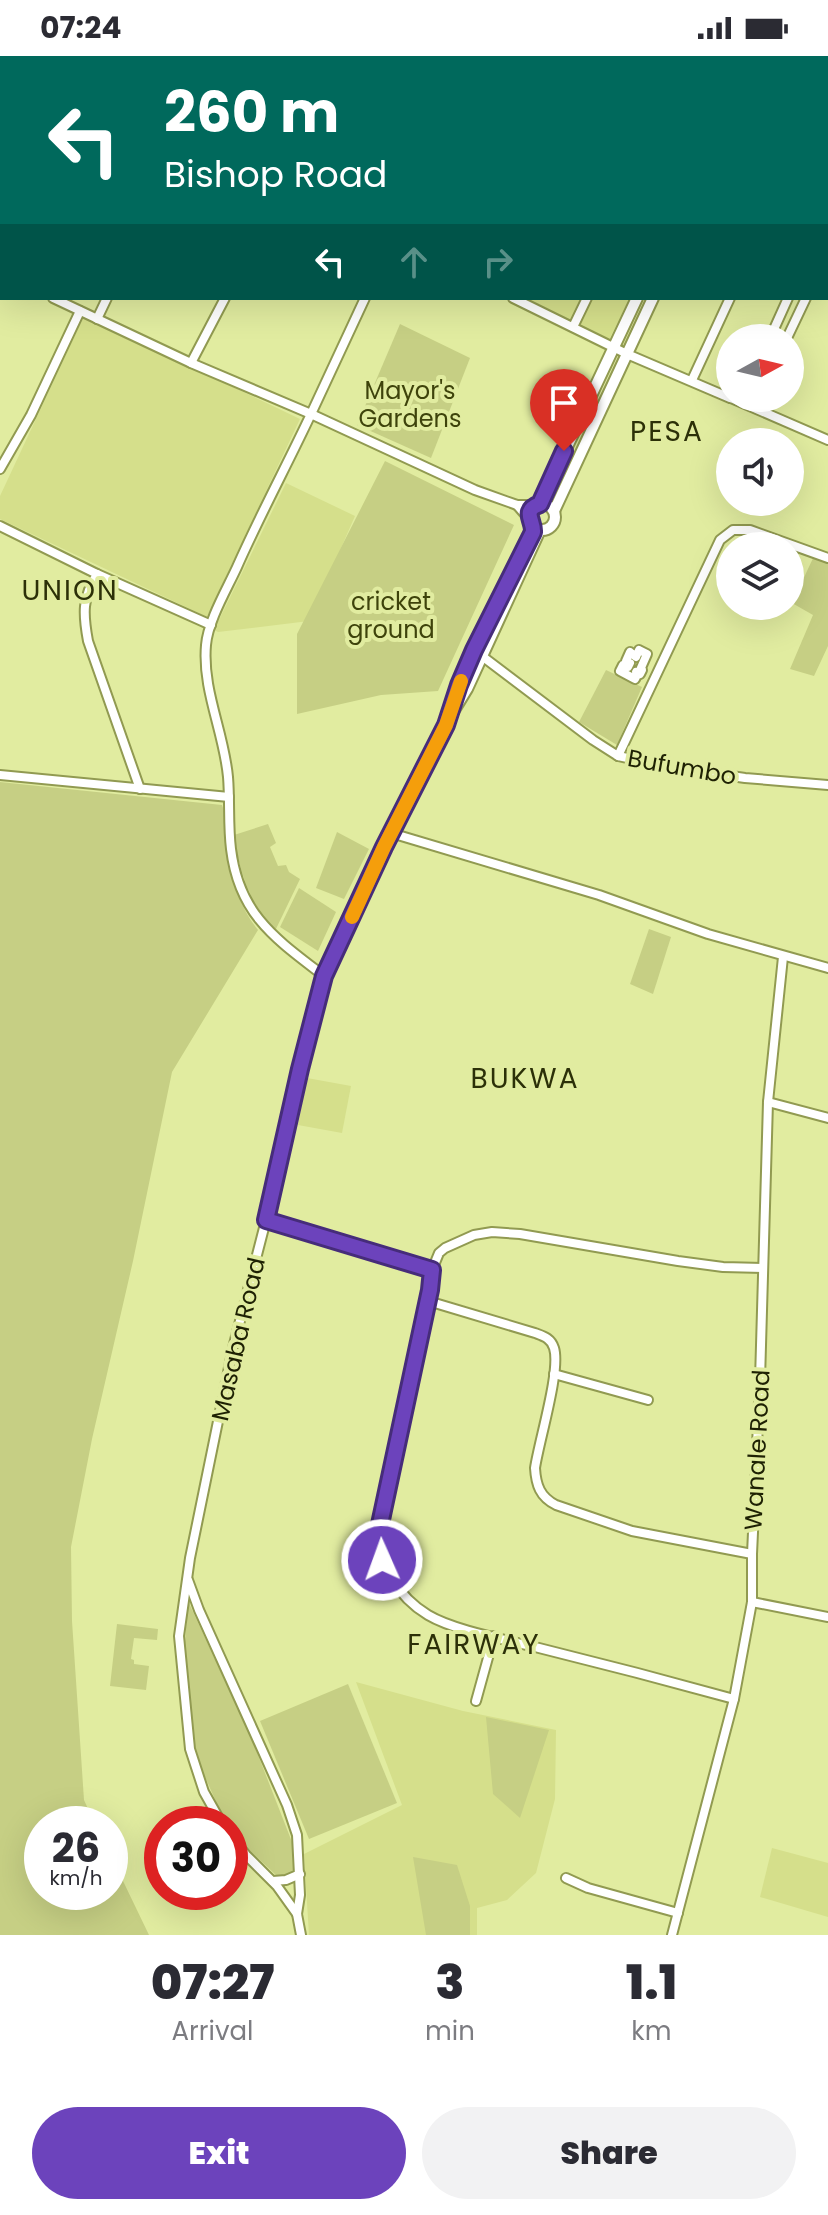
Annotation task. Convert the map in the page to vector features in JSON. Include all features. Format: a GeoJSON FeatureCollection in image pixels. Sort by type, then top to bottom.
{"type":"FeatureCollection","features":[{"type":"Feature","properties":{"kind":"main road"},"geometry":{"type":"LineString","coordinates":[[636,300],[538,505],[529,514],[534,525],[548,529],[553,525],[554,511],[652,300]]}},
{"type":"Feature","properties":{"kind":"main road"},"geometry":{"type":"LineString","coordinates":[[538,505],[545,504],[554,511]]}},
{"type":"Feature","properties":{"kind":"street"},"geometry":{"type":"LineString","coordinates":[[57,300],[423,467],[517,505],[538,505]]}},
{"type":"Feature","properties":{"kind":"street"},"geometry":{"type":"LineString","coordinates":[[97,319],[106,300]]}},
{"type":"Feature","properties":{"kind":"street"},"geometry":{"type":"LineString","coordinates":[[191,363],[224,300]]}},
{"type":"Feature","properties":{"kind":"street"},"geometry":{"type":"LineString","coordinates":[[324,976],[280,943],[251,911],[243,894],[233,861],[226,757],[205,670],[206,642],[244,549],[364,300]]}},
{"type":"Feature","properties":{"kind":"street"},"geometry":{"type":"LineString","coordinates":[[524,300],[627,354],[716,391]]}},
{"type":"Feature","properties":{"kind":"street"},"geometry":{"type":"LineString","coordinates":[[573,327],[586,300]]}},
{"type":"Feature","properties":{"kind":"street"},"geometry":{"type":"LineString","coordinates":[[692,380],[729,300]]}},
{"type":"Feature","properties":{"kind":"street"},"geometry":{"type":"LineString","coordinates":[[776,324],[787,300]]}},
{"type":"Feature","properties":{"kind":"street"},"geometry":{"type":"LineString","coordinates":[[794,324],[805,300]]}},
{"type":"Feature","properties":{"kind":"street"},"geometry":{"type":"LineString","coordinates":[[0,469],[31,415],[80,311]]}},
{"type":"Feature","properties":{"kind":"street"},"geometry":{"type":"LineString","coordinates":[[764,412],[828,440]]}},
{"type":"Feature","properties":{"kind":"street"},"geometry":{"type":"LineString","coordinates":[[446,725],[474,650],[525,550],[534,525],[517,505]]}},
{"type":"Feature","properties":{"kind":"street","name":"Masaba Road"},"geometry":{"type":"LineString","coordinates":[[212,1806],[190,1749],[179,1636],[190,1558],[233,1348],[300,1069],[324,976],[391,833],[484,656],[534,525]]}},
{"type":"Feature","properties":{"kind":"street"},"geometry":{"type":"LineString","coordinates":[[0,526],[211,625]]}},
{"type":"Feature","properties":{"kind":"street"},"geometry":{"type":"LineString","coordinates":[[618,756],[720,540],[733,530],[750,530],[828,558]]}},
{"type":"Feature","properties":{"kind":"street"},"geometry":{"type":"LineString","coordinates":[[97,574],[87,590],[84,616],[88,641],[140,789]]}},
{"type":"Feature","properties":{"kind":"street","name":"Bufumbo"},"geometry":{"type":"LineString","coordinates":[[474,650],[618,756],[745,778],[828,785]]}},
{"type":"Feature","properties":{"kind":"street"},"geometry":{"type":"LineString","coordinates":[[639,650],[647,654],[642,670],[640,674],[636,672],[635,679],[620,671],[623,665],[628,667],[630,663],[626,661],[630,652],[636,657],[639,650]]}},
{"type":"Feature","properties":{"kind":"street"},"geometry":{"type":"LineString","coordinates":[[0,775],[229,797]]}},
{"type":"Feature","properties":{"kind":"street"},"geometry":{"type":"LineString","coordinates":[[391,833],[599,895],[708,934],[828,968]]}},
{"type":"Feature","properties":{"kind":"street","name":"Wanale Road"},"geometry":{"type":"LineString","coordinates":[[672,1935],[734,1699],[752,1602],[768,1102],[783,957]]}},
{"type":"Feature","properties":{"kind":"street"},"geometry":{"type":"LineString","coordinates":[[768,1102],[828,1118]]}},
{"type":"Feature","properties":{"kind":"street"},"geometry":{"type":"LineString","coordinates":[[266,1220],[432,1270]]}},
{"type":"Feature","properties":{"kind":"street"},"geometry":{"type":"LineString","coordinates":[[734,1699],[429,1616],[411,1603],[395,1584],[378,1547],[379,1529],[432,1270],[439,1253],[445,1248],[474,1235],[492,1232],[723,1267],[763,1268]]}},
{"type":"Feature","properties":{"kind":"street"},"geometry":{"type":"LineString","coordinates":[[428,1301],[548,1338],[553,1345],[554,1374],[535,1468],[536,1481],[545,1499],[632,1531],[752,1554]]}},
{"type":"Feature","properties":{"kind":"street"},"geometry":{"type":"LineString","coordinates":[[554,1374],[648,1400]]}},
{"type":"Feature","properties":{"kind":"street"},"geometry":{"type":"LineString","coordinates":[[188,1580],[287,1805],[297,1835],[300,1874],[297,1914],[301,1935]]}},
{"type":"Feature","properties":{"kind":"street"},"geometry":{"type":"LineString","coordinates":[[752,1602],[828,1617]]}},
{"type":"Feature","properties":{"kind":"street"},"geometry":{"type":"LineString","coordinates":[[476,1701],[494,1636]]}},
{"type":"Feature","properties":{"kind":"street"},"geometry":{"type":"LineString","coordinates":[[248,1857],[273,1881],[297,1914]]}},
{"type":"Feature","properties":{"kind":"street"},"geometry":{"type":"LineString","coordinates":[[273,1881],[300,1874]]}},
{"type":"Feature","properties":{"kind":"street"},"geometry":{"type":"LineString","coordinates":[[566,1878],[588,1888],[678,1913]]}},
{"type":"Feature","properties":{"kind":"shaded area"},"geometry":{"type":"Polygon","coordinates":[[[528,300],[629,300],[608,342],[528,300]]]}},
{"type":"Feature","properties":{"kind":"shaded area"},"geometry":{"type":"Polygon","coordinates":[[[84,316],[300,419],[207,617],[0,519],[0,496],[84,316]]]}},
{"type":"Feature","properties":{"kind":"shaded area"},"geometry":{"type":"Polygon","coordinates":[[[286,483],[355,516],[309,621],[218,632],[214,630],[286,483]]]}},
{"type":"Feature","properties":{"kind":"shaded area"},"geometry":{"type":"Polygon","coordinates":[[[307,1078],[351,1086],[342,1133],[298,1125],[307,1078]]]}},
{"type":"Feature","properties":{"kind":"shaded area"},"geometry":{"type":"Polygon","coordinates":[[[356,1682],[463,1711],[556,1730],[555,1799],[536,1873],[507,1900],[477,1908],[477,1935],[309,1935],[304,1854],[402,1805],[356,1682]]]}},
{"type":"Feature","properties":{"kind":"shaded area"},"geometry":{"type":"Polygon","coordinates":[[[772,1848],[828,1863],[828,1917],[760,1897],[772,1848]]]}},
{"type":"Feature","properties":{"kind":"green space","name":"Mayor's Gardens"},"geometry":{"type":"Polygon","coordinates":[[[400,324],[470,358],[431,458],[357,425],[400,324]]]}},
{"type":"Feature","properties":{"kind":"green space","name":"cricket ground"},"geometry":{"type":"Polygon","coordinates":[[[385,461],[514,525],[438,691],[381,695],[297,714],[297,634],[385,461]]]}},
{"type":"Feature","properties":{"kind":"green space"},"geometry":{"type":"Polygon","coordinates":[[[815,554],[828,560],[828,646],[814,676],[790,669],[813,615],[804,610],[804,577],[815,554]]]}},
{"type":"Feature","properties":{"kind":"green space"},"geometry":{"type":"Polygon","coordinates":[[[606,670],[642,687],[617,745],[579,722],[606,670]]]}},
{"type":"Feature","properties":{"kind":"green space"},"geometry":{"type":"Polygon","coordinates":[[[0,782],[222,805],[236,888],[258,930],[172,1072],[92,1439],[71,1547],[72,1621],[87,1806],[24,1806],[24,1910],[128,1910],[128,1891],[149,1935],[0,1935],[0,782]]]}},
{"type":"Feature","properties":{"kind":"green space"},"geometry":{"type":"Polygon","coordinates":[[[268,824],[276,843],[270,847],[278,866],[286,865],[289,872],[300,879],[275,931],[259,910],[247,886],[234,835],[268,824]]]}},
{"type":"Feature","properties":{"kind":"green space"},"geometry":{"type":"Polygon","coordinates":[[[337,832],[369,849],[344,899],[316,888],[337,832]]]}},
{"type":"Feature","properties":{"kind":"green space"},"geometry":{"type":"Polygon","coordinates":[[[299,888],[336,912],[318,951],[280,927],[299,888]]]}},
{"type":"Feature","properties":{"kind":"green space"},"geometry":{"type":"Polygon","coordinates":[[[649,929],[671,937],[653,994],[630,984],[649,929]]]}},
{"type":"Feature","properties":{"kind":"green space"},"geometry":{"type":"Polygon","coordinates":[[[188,1601],[251,1737],[292,1842],[293,1870],[285,1877],[277,1876],[248,1849],[248,1806],[218,1806],[193,1750],[185,1641],[188,1601]]]}},
{"type":"Feature","properties":{"kind":"green space"},"geometry":{"type":"Polygon","coordinates":[[[117,1624],[158,1629],[157,1640],[134,1638],[131,1659],[134,1664],[149,1666],[146,1690],[110,1686],[117,1624]]]}},
{"type":"Feature","properties":{"kind":"green space"},"geometry":{"type":"Polygon","coordinates":[[[348,1684],[397,1803],[309,1839],[260,1721],[348,1684]]]}},
{"type":"Feature","properties":{"kind":"green space"},"geometry":{"type":"Polygon","coordinates":[[[486,1717],[549,1730],[520,1818],[493,1794],[486,1717]]]}},
{"type":"Feature","properties":{"kind":"green space"},"geometry":{"type":"Polygon","coordinates":[[[413,1857],[457,1865],[470,1906],[470,1935],[426,1935],[413,1857]]]}},
{"type":"Feature","properties":{"kind":"slow traffic"},"geometry":{"type":"LineString","coordinates":[[352,917],[446,725],[461,681]]}},
{"type":"Feature","properties":{"kind":"district","name":"PESA"},"geometry":{"type":"Point","coordinates":[667,431]}},
{"type":"Feature","properties":{"kind":"district","name":"UNION"},"geometry":{"type":"Point","coordinates":[70,590]}},
{"type":"Feature","properties":{"kind":"district","name":"BUKWA"},"geometry":{"type":"Point","coordinates":[525,1078]}},
{"type":"Feature","properties":{"kind":"district","name":"FAIRWAY"},"geometry":{"type":"Point","coordinates":[474,1644]}},
{"type":"Feature","properties":{"kind":"route"},"geometry":{"type":"LineString","coordinates":[[382,1560],[378,1547],[379,1529],[432,1270],[266,1220],[324,976],[384,847],[446,725],[474,650],[533,532],[529,514],[540,504],[564,451]]}}]}
